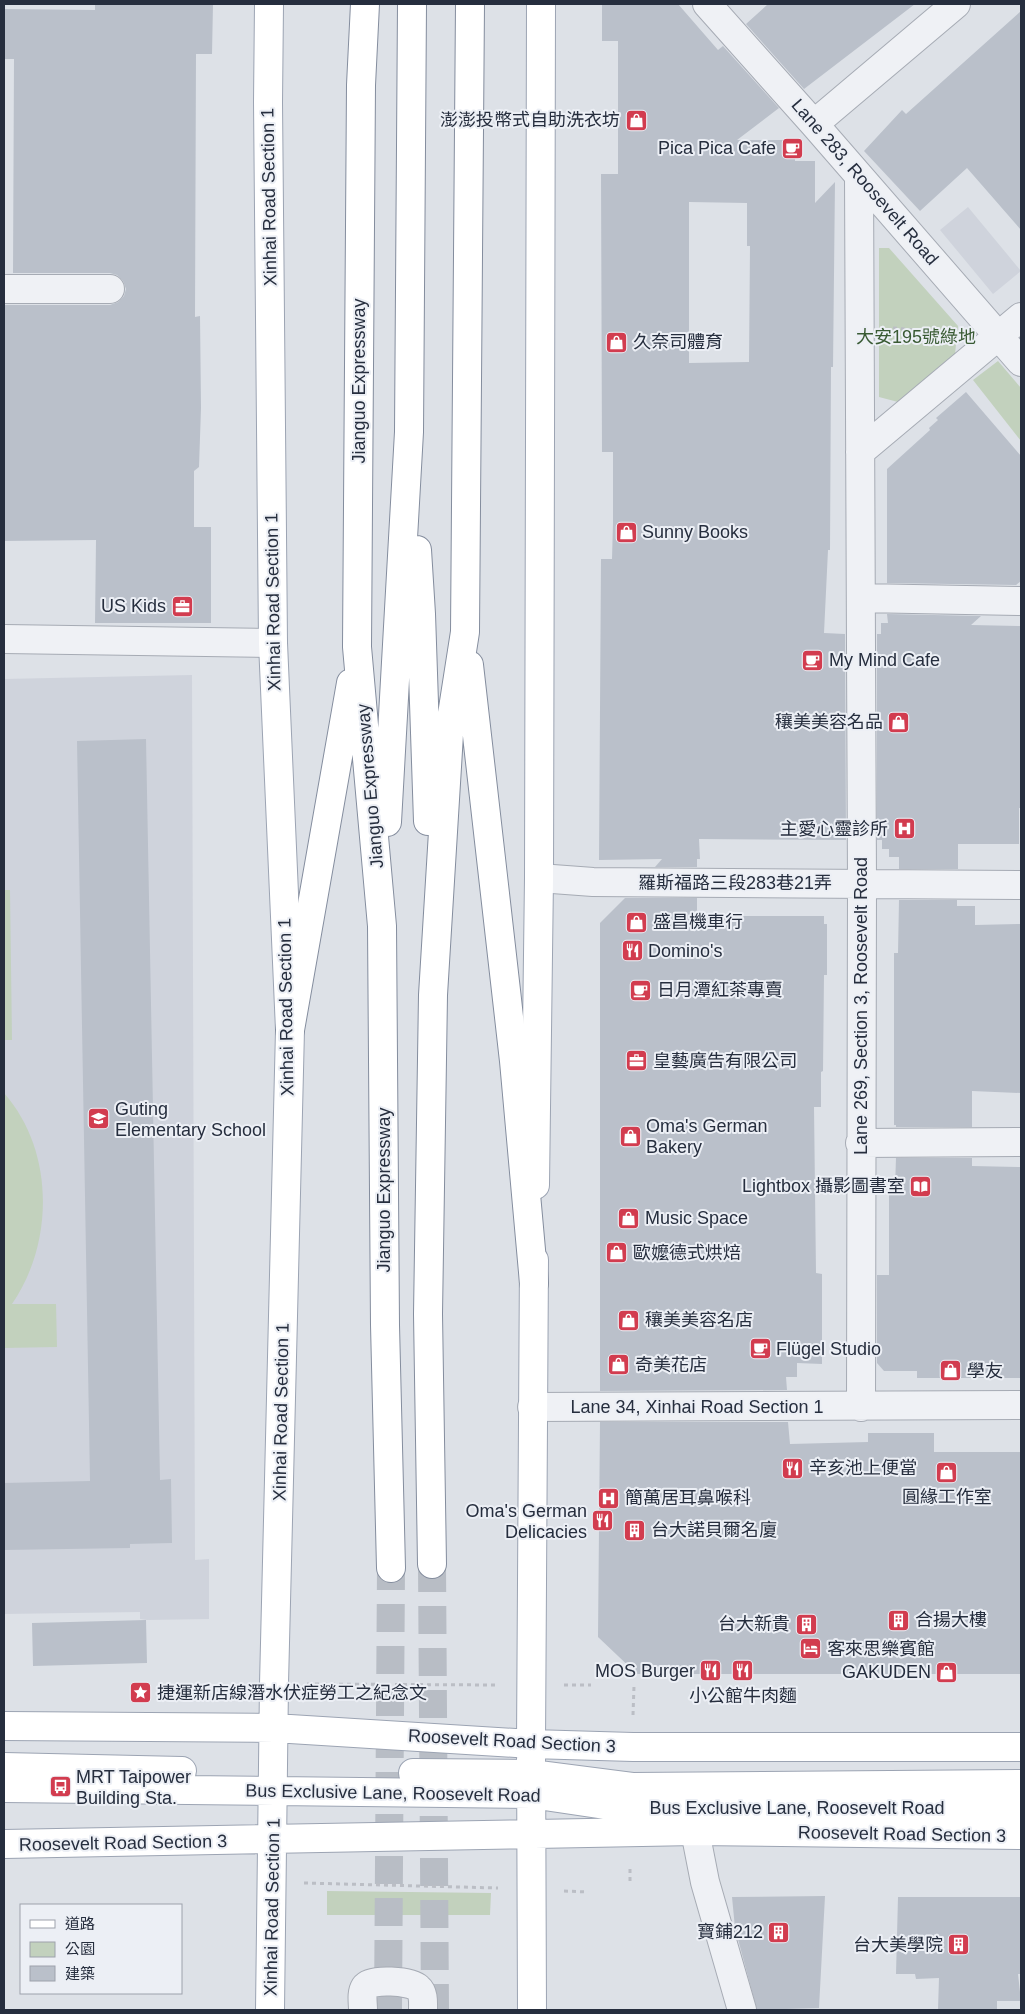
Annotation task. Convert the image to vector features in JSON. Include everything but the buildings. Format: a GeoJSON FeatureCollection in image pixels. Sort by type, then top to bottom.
{"type":"FeatureCollection","features":[{"type":"Feature","properties":{"kind":"main road","name":"Xinhai Road Section 1"},"geometry":{"type":"LineString","coordinates":[[269,4],[268,102],[273,643],[290,1030],[274,1684],[270,2010]]}},
{"type":"Feature","properties":{"kind":"main road","name":"Jianguo Expressway"},"geometry":{"type":"LineString","coordinates":[[365,4],[361,94],[357,647],[382,926],[386,1335],[391,1568]]}},
{"type":"Feature","properties":{"kind":"main road"},"geometry":{"type":"LineString","coordinates":[[382,926],[410,432],[412,4]]}},
{"type":"Feature","properties":{"kind":"main road"},"geometry":{"type":"LineString","coordinates":[[470,4],[465,632],[514,1061],[534,1283]]}},
{"type":"Feature","properties":{"kind":"main road"},"geometry":{"type":"LineString","coordinates":[[532,2010],[532,1407],[539,878],[541,4]]}},
{"type":"Feature","properties":{"kind":"main road"},"geometry":{"type":"LineString","coordinates":[[410,432],[421,614],[433,995]]}},
{"type":"Feature","properties":{"kind":"main road"},"geometry":{"type":"LineString","coordinates":[[432,1564],[428,1314],[433,995],[449,734],[465,632]]}},
{"type":"Feature","properties":{"kind":"main road"},"geometry":{"type":"LineString","coordinates":[[290,1030],[357,647]]}},
{"type":"Feature","properties":{"kind":"main road","name":"Roosevelt Road Section 3"},"geometry":{"type":"LineString","coordinates":[[4,1726],[274,1728],[531,1744],[633,1747],[1021,1747]]}},
{"type":"Feature","properties":{"kind":"main road","name":"Bus Exclusive Lane, Roosevelt Road"},"geometry":{"type":"LineString","coordinates":[[4,1767],[273,1782]]}},
{"type":"Feature","properties":{"kind":"main road","name":"Bus Exclusive Lane, Roosevelt Road"},"geometry":{"type":"LineString","coordinates":[[4,1788],[273,1782],[531,1784],[632,1787],[1021,1784]]}},
{"type":"Feature","properties":{"kind":"main road","name":"Bus Exclusive Lane, Roosevelt Road"},"geometry":{"type":"LineString","coordinates":[[531,1784],[632,1809],[1021,1808]]}},
{"type":"Feature","properties":{"kind":"main road","name":"Roosevelt Road Section 3"},"geometry":{"type":"LineString","coordinates":[[4,1844],[695,1831],[1021,1835]]}},
{"type":"Feature","properties":{"kind":"street","name":"Lane 283, Roosevelt Road"},"geometry":{"type":"LineString","coordinates":[[707,4],[1021,362]]}},
{"type":"Feature","properties":{"kind":"street"},"geometry":{"type":"LineString","coordinates":[[814,124],[956,4]]}},
{"type":"Feature","properties":{"kind":"street","name":"Lane 269, Section 3, Roosevelt Road"},"geometry":{"type":"LineString","coordinates":[[859,176],[862,884],[860,1143],[861,1407]]}},
{"type":"Feature","properties":{"kind":"street"},"geometry":{"type":"LineString","coordinates":[[4,289],[110,289]]}},
{"type":"Feature","properties":{"kind":"street"},"geometry":{"type":"LineString","coordinates":[[860,452],[1021,317]]}},
{"type":"Feature","properties":{"kind":"street"},"geometry":{"type":"LineString","coordinates":[[860,598],[1021,600]]}},
{"type":"Feature","properties":{"kind":"street"},"geometry":{"type":"LineString","coordinates":[[4,639],[273,643]]}},
{"type":"Feature","properties":{"kind":"street","name":"羅斯福路三段283巷21弄"},"geometry":{"type":"LineString","coordinates":[[539,878],[593,882],[1021,885]]}},
{"type":"Feature","properties":{"kind":"street"},"geometry":{"type":"LineString","coordinates":[[860,1143],[1021,1142]]}},
{"type":"Feature","properties":{"kind":"street"},"geometry":{"type":"LineString","coordinates":[[861,1407],[1021,1405]]}},
{"type":"Feature","properties":{"kind":"street","name":"Lane 34, Xinhai Road Section 1"},"geometry":{"type":"LineString","coordinates":[[532,1407],[861,1407]]}},
{"type":"Feature","properties":{"kind":"street"},"geometry":{"type":"LineString","coordinates":[[695,1831],[705,1882],[742,2010]]}},
{"type":"Feature","properties":{"kind":"street"},"geometry":{"type":"LineString","coordinates":[[363,2010],[364,1990],[367,1984],[373,1981],[411,1984],[419,1988],[423,1996],[423,2010]]}},
{"type":"Feature","properties":{"kind":"path"},"geometry":{"type":"LineString","coordinates":[[860,325],[999,336]]}},
{"type":"Feature","properties":{"kind":"path"},"geometry":{"type":"LineString","coordinates":[[274,1684],[591,1685]]}},
{"type":"Feature","properties":{"kind":"path"},"geometry":{"type":"LineString","coordinates":[[272,1882],[588,1892]]}},
{"type":"Feature","properties":{"kind":"shaded area"},"geometry":{"type":"Polygon","coordinates":[[[968,207],[1021,271],[993,294],[940,230],[968,207]]]}},
{"type":"Feature","properties":{"kind":"shaded area","name":"Guting Elementary School"},"geometry":{"type":"Polygon","coordinates":[[[192,675],[195,1560],[209,1559],[209,1619],[147,1620],[140,1619],[140,1612],[4,1614],[4,679],[192,675]]]}},
{"type":"Feature","properties":{"kind":"green space","name":"大安195號綠地"},"geometry":{"type":"Polygon","coordinates":[[[879,248],[889,248],[958,326],[955,354],[898,402],[879,397],[879,248]]]}},
{"type":"Feature","properties":{"kind":"green space"},"geometry":{"type":"Polygon","coordinates":[[[998,361],[1021,388],[1021,441],[973,380],[998,361]]]}},
{"type":"Feature","properties":{"kind":"green space"},"geometry":{"type":"Polygon","coordinates":[[[4,890],[10,890],[12,1040],[4,1040],[4,890]]]}},
{"type":"Feature","properties":{"kind":"green space"},"geometry":{"type":"Polygon","coordinates":[[[4,1093],[21,1116],[33,1142],[40,1169],[43,1197],[41,1226],[36,1253],[26,1280],[12,1304],[56,1304],[57,1347],[4,1348],[4,1093]]]}},
{"type":"Feature","properties":{"kind":"green space"},"geometry":{"type":"Polygon","coordinates":[[[327,1891],[491,1893],[490,1915],[327,1915],[327,1891]]]}},
{"type":"Feature","properties":{"kind":"tunnel"},"geometry":{"type":"LineString","coordinates":[[432,1564],[435,2010]]}},
{"type":"Feature","properties":{"kind":"tunnel"},"geometry":{"type":"LineString","coordinates":[[388,2010],[391,1568]]}},
{"type":"Feature","properties":{"kind":"place","name":"澎澎投幣式自助洗衣坊"},"geometry":{"type":"Point","coordinates":[636,120]}},
{"type":"Feature","properties":{"kind":"place","name":"Pica Pica Cafe"},"geometry":{"type":"Point","coordinates":[792,148]}},
{"type":"Feature","properties":{"kind":"place","name":"久奈司體育"},"geometry":{"type":"Point","coordinates":[617,342]}},
{"type":"Feature","properties":{"kind":"place","name":"Sunny Books"},"geometry":{"type":"Point","coordinates":[626,532]}},
{"type":"Feature","properties":{"kind":"place","name":"US Kids"},"geometry":{"type":"Point","coordinates":[182,606]}},
{"type":"Feature","properties":{"kind":"place","name":"My Mind Cafe"},"geometry":{"type":"Point","coordinates":[813,660]}},
{"type":"Feature","properties":{"kind":"place","name":"穰美美容名品"},"geometry":{"type":"Point","coordinates":[899,722]}},
{"type":"Feature","properties":{"kind":"place","name":"主愛心靈診所"},"geometry":{"type":"Point","coordinates":[904,829]}},
{"type":"Feature","properties":{"kind":"place","name":"盛昌機車行"},"geometry":{"type":"Point","coordinates":[637,922]}},
{"type":"Feature","properties":{"kind":"place","name":"Domino's"},"geometry":{"type":"Point","coordinates":[632,951]}},
{"type":"Feature","properties":{"kind":"place","name":"日月潭紅茶專賣"},"geometry":{"type":"Point","coordinates":[641,990]}},
{"type":"Feature","properties":{"kind":"place","name":"皇藝廣告有限公司"},"geometry":{"type":"Point","coordinates":[637,1061]}},
{"type":"Feature","properties":{"kind":"place","name":"Guting Elementary School"},"geometry":{"type":"Point","coordinates":[99,1119]}},
{"type":"Feature","properties":{"kind":"place","name":"Oma's German Bakery"},"geometry":{"type":"Point","coordinates":[630,1136]}},
{"type":"Feature","properties":{"kind":"place","name":"Lightbox 攝影圖書室"},"geometry":{"type":"Point","coordinates":[921,1186]}},
{"type":"Feature","properties":{"kind":"place","name":"Music Space"},"geometry":{"type":"Point","coordinates":[629,1218]}},
{"type":"Feature","properties":{"kind":"place","name":"歐嬤德式烘焙"},"geometry":{"type":"Point","coordinates":[617,1253]}},
{"type":"Feature","properties":{"kind":"place","name":"穰美美容名店"},"geometry":{"type":"Point","coordinates":[629,1320]}},
{"type":"Feature","properties":{"kind":"place","name":"Flügel Studio"},"geometry":{"type":"Point","coordinates":[760,1349]}},
{"type":"Feature","properties":{"kind":"place","name":"奇美花店"},"geometry":{"type":"Point","coordinates":[619,1365]}},
{"type":"Feature","properties":{"kind":"place","name":"學友"},"geometry":{"type":"Point","coordinates":[951,1371]}},
{"type":"Feature","properties":{"kind":"place","name":"辛亥池上便當"},"geometry":{"type":"Point","coordinates":[793,1468]}},
{"type":"Feature","properties":{"kind":"place","name":"圓緣工作室"},"geometry":{"type":"Point","coordinates":[947,1472]}},
{"type":"Feature","properties":{"kind":"place","name":"簡萬居耳鼻喉科"},"geometry":{"type":"Point","coordinates":[609,1498]}},
{"type":"Feature","properties":{"kind":"place","name":"Oma's German Delicacies"},"geometry":{"type":"Point","coordinates":[603,1521]}},
{"type":"Feature","properties":{"kind":"place","name":"台大諾貝爾名廈"},"geometry":{"type":"Point","coordinates":[635,1530]}},
{"type":"Feature","properties":{"kind":"place","name":"合揚大樓"},"geometry":{"type":"Point","coordinates":[899,1620]}},
{"type":"Feature","properties":{"kind":"place","name":"台大新貴"},"geometry":{"type":"Point","coordinates":[806,1624]}},
{"type":"Feature","properties":{"kind":"place","name":"客來思樂賓館"},"geometry":{"type":"Point","coordinates":[811,1649]}},
{"type":"Feature","properties":{"kind":"place","name":"MOS Burger"},"geometry":{"type":"Point","coordinates":[711,1671]}},
{"type":"Feature","properties":{"kind":"place","name":"小公館牛肉麵"},"geometry":{"type":"Point","coordinates":[743,1671]}},
{"type":"Feature","properties":{"kind":"place","name":"GAKUDEN"},"geometry":{"type":"Point","coordinates":[947,1672]}},
{"type":"Feature","properties":{"kind":"place","name":"捷運新店線潛水伏症勞工之紀念文"},"geometry":{"type":"Point","coordinates":[141,1693]}},
{"type":"Feature","properties":{"kind":"place","name":"MRT Taipower Building Sta."},"geometry":{"type":"Point","coordinates":[60,1787]}},
{"type":"Feature","properties":{"kind":"place","name":"寶鋪212"},"geometry":{"type":"Point","coordinates":[779,1932]}},
{"type":"Feature","properties":{"kind":"place","name":"台大美學院"},"geometry":{"type":"Point","coordinates":[959,1945]}}]}
